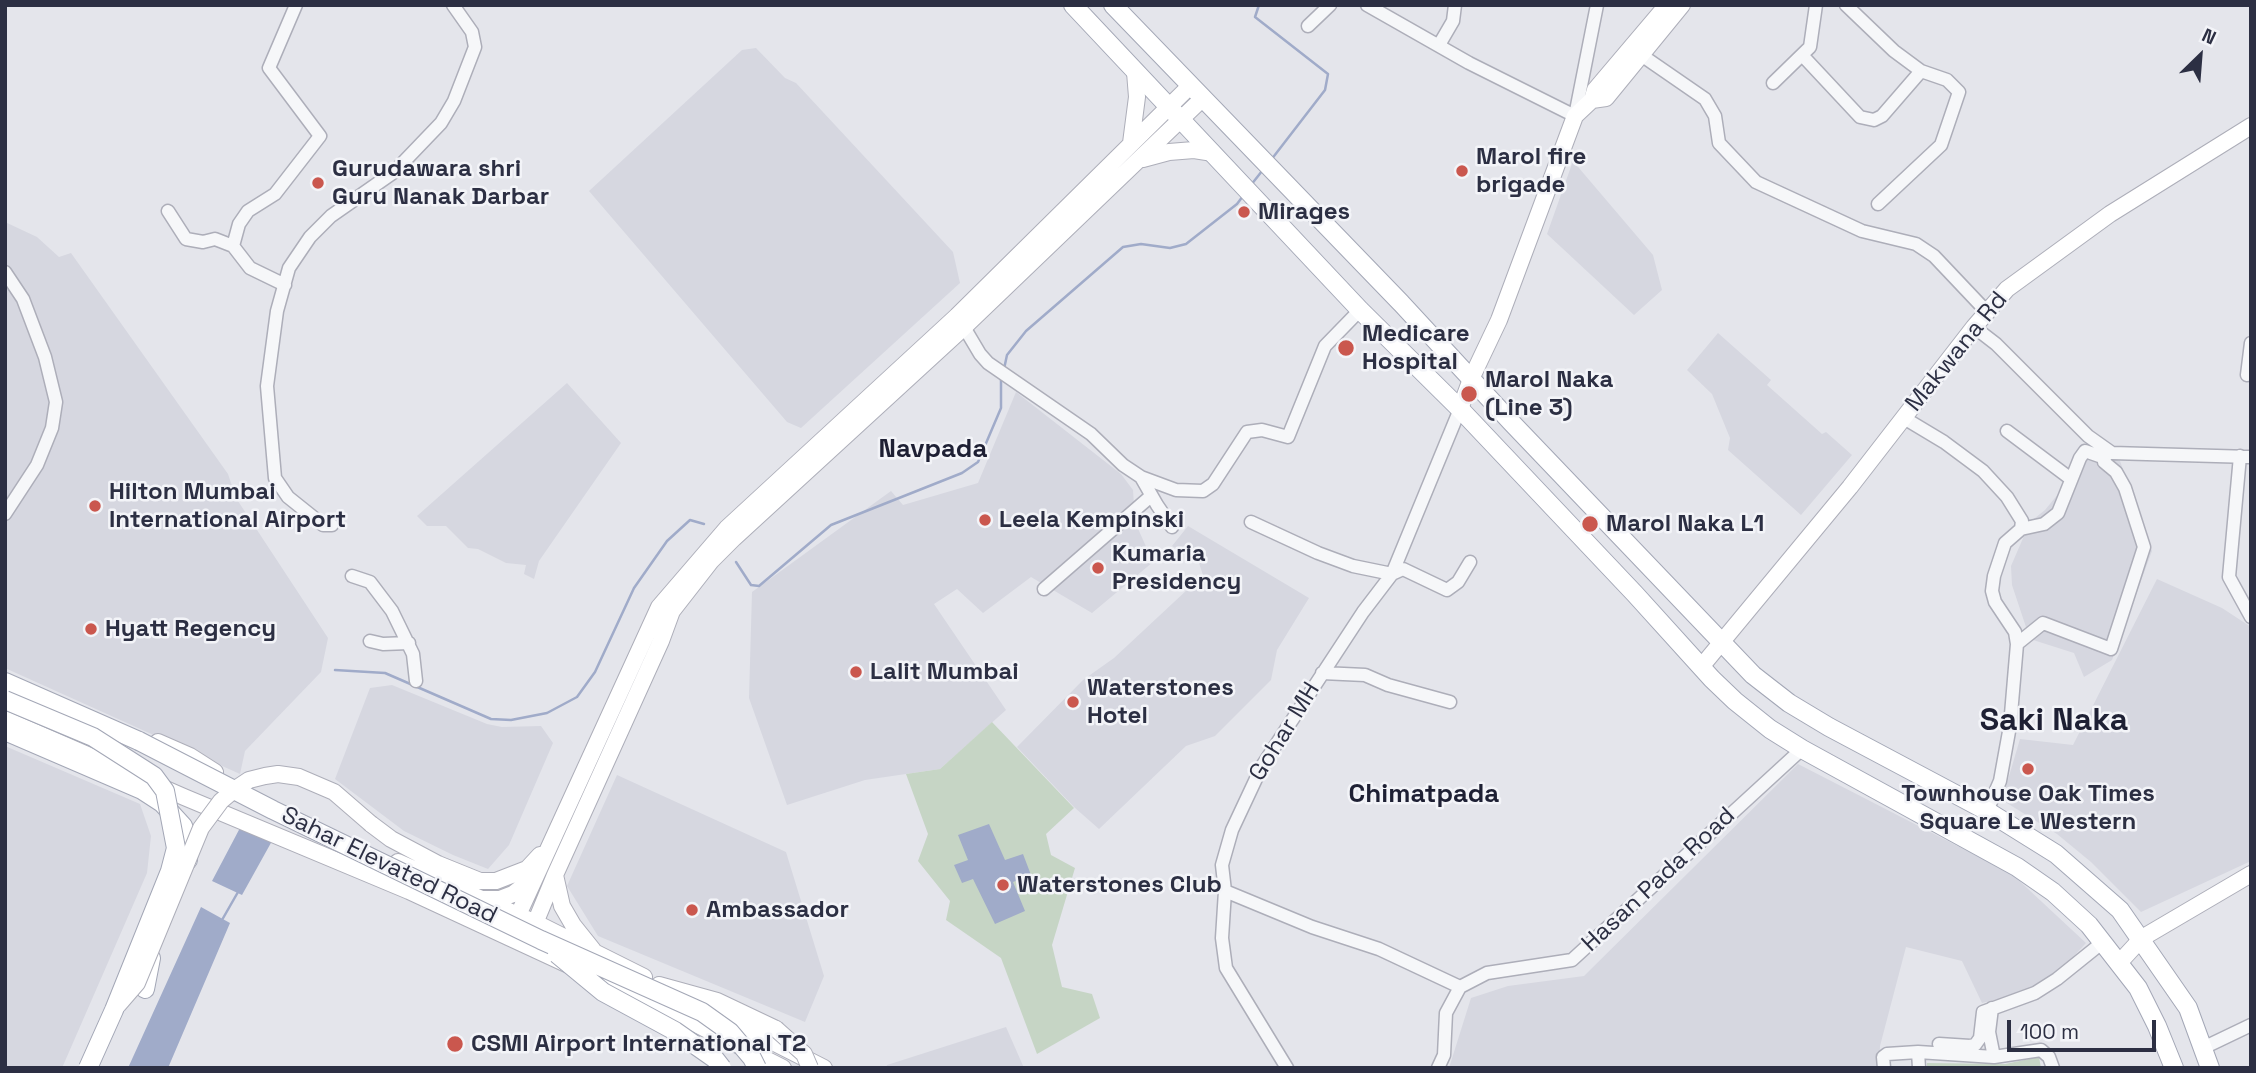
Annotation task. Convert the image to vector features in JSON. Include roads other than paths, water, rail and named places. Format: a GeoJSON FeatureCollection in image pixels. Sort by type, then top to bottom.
{"type":"FeatureCollection","features":[{"type":"Feature","properties":{"kind":"main road"},"geometry":{"type":"LineString","coordinates":[[1073,5],[1360,310],[1460,409],[1701,667],[1744,708],[1770,729],[1802,749],[2017,867],[2053,892],[2090,925],[2138,989],[2174,1068]]}},
{"type":"Feature","properties":{"kind":"main road"},"geometry":{"type":"LineString","coordinates":[[1113,5],[1753,675],[1789,703],[1829,727],[1987,811],[2056,854],[2120,910],[2142,938],[2188,1008],[2210,1068]]}},
{"type":"Feature","properties":{"kind":"main road"},"geometry":{"type":"LineString","coordinates":[[1636,51],[1667,5]]}},
{"type":"Feature","properties":{"kind":"main road"},"geometry":{"type":"LineString","coordinates":[[1460,409],[1500,320],[1575,116],[1592,100],[1595,90],[1682,5]]}},
{"type":"Feature","properties":{"kind":"main road"},"geometry":{"type":"LineString","coordinates":[[1130,145],[1137,97],[1135,72]]}},
{"type":"Feature","properties":{"kind":"main road"},"geometry":{"type":"LineString","coordinates":[[535,936],[555,875],[662,641],[673,611],[711,561],[960,322],[1168,107],[1196,92]]}},
{"type":"Feature","properties":{"kind":"main road"},"geometry":{"type":"LineString","coordinates":[[508,937],[659,607],[727,528],[960,322],[1182,120],[1196,92]]}},
{"type":"Feature","properties":{"kind":"main road","name":"Makwana Rd"},"geometry":{"type":"LineString","coordinates":[[1701,667],[2007,289],[2110,214],[2251,126]]}},
{"type":"Feature","properties":{"kind":"main road"},"geometry":{"type":"LineString","coordinates":[[1141,159],[1169,152],[1194,150],[1213,153]]}},
{"type":"Feature","properties":{"kind":"main road"},"geometry":{"type":"LineString","coordinates":[[1390,338],[1413,317]]}},
{"type":"Feature","properties":{"kind":"main road"},"geometry":{"type":"LineString","coordinates":[[5,674],[190,756],[261,800],[518,915],[535,936],[603,992],[675,1031],[715,1059],[722,1068]]}},
{"type":"Feature","properties":{"kind":"main road","name":"Sahar Elevated Road"},"geometry":{"type":"LineString","coordinates":[[5,682],[139,741],[274,810],[535,936],[702,1012],[730,1032],[757,1068]]}},
{"type":"Feature","properties":{"kind":"main road"},"geometry":{"type":"LineString","coordinates":[[5,700],[93,737],[154,776],[165,791],[176,848],[170,871],[88,1068]]}},
{"type":"Feature","properties":{"kind":"main road"},"geometry":{"type":"LineString","coordinates":[[5,719],[409,891],[508,937],[535,936],[596,954],[824,1068]]}},
{"type":"Feature","properties":{"kind":"main road"},"geometry":{"type":"LineString","coordinates":[[5,731],[142,790],[162,803],[183,826],[189,841],[187,871],[152,955],[145,989]]}},
{"type":"Feature","properties":{"kind":"main road"},"geometry":{"type":"LineString","coordinates":[[114,1010],[137,983],[201,828],[221,801],[249,780],[278,774],[299,777],[334,792],[391,839],[438,864],[480,881],[496,881],[527,869],[551,842]]}},
{"type":"Feature","properties":{"kind":"main road"},"geometry":{"type":"LineString","coordinates":[[2119,963],[2142,938],[2251,874]]}},
{"type":"Feature","properties":{"kind":"main road"},"geometry":{"type":"LineString","coordinates":[[555,875],[562,906],[596,954]]}},
{"type":"Feature","properties":{"kind":"main road"},"geometry":{"type":"LineString","coordinates":[[482,899],[500,899],[513,894],[534,877]]}},
{"type":"Feature","properties":{"kind":"main road"},"geometry":{"type":"LineString","coordinates":[[535,936],[783,1068]]}},
{"type":"Feature","properties":{"kind":"main road"},"geometry":{"type":"LineString","coordinates":[[659,985],[717,1001],[776,1029],[804,1054],[810,1068]]}},
{"type":"Feature","properties":{"kind":"main road"},"geometry":{"type":"LineString","coordinates":[[788,1050],[792,1068]]}},
{"type":"Feature","properties":{"kind":"street"},"geometry":{"type":"LineString","coordinates":[[233,246],[239,224],[248,211],[275,194],[320,136],[269,68],[296,5]]}},
{"type":"Feature","properties":{"kind":"street"},"geometry":{"type":"LineString","coordinates":[[332,525],[323,525],[288,497],[275,478],[267,386],[277,311],[289,268],[317,230],[331,216],[394,172],[441,123],[454,102],[475,47],[472,32],[453,5]]}},
{"type":"Feature","properties":{"kind":"street"},"geometry":{"type":"LineString","coordinates":[[1308,26],[1330,5]]}},
{"type":"Feature","properties":{"kind":"street"},"geometry":{"type":"LineString","coordinates":[[1367,5],[1469,63],[1575,116],[1597,5]]}},
{"type":"Feature","properties":{"kind":"street"},"geometry":{"type":"LineString","coordinates":[[1440,45],[1453,21],[1455,5]]}},
{"type":"Feature","properties":{"kind":"street"},"geometry":{"type":"LineString","coordinates":[[1773,83],[1810,47],[1816,5]]}},
{"type":"Feature","properties":{"kind":"street"},"geometry":{"type":"LineString","coordinates":[[1846,5],[1894,51],[1921,71],[1947,80],[1959,92],[1941,145],[1878,204]]}},
{"type":"Feature","properties":{"kind":"street"},"geometry":{"type":"LineString","coordinates":[[1636,51],[1705,99],[1715,117],[1719,143],[1756,182],[1862,232],[1916,244],[1934,256],[1987,313]]}},
{"type":"Feature","properties":{"kind":"street"},"geometry":{"type":"LineString","coordinates":[[1802,55],[1860,117],[1874,120],[1882,116],[1921,71]]}},
{"type":"Feature","properties":{"kind":"street"},"geometry":{"type":"LineString","coordinates":[[168,211],[186,239],[203,242],[215,239],[233,246],[250,268],[285,285]]}},
{"type":"Feature","properties":{"kind":"street"},"geometry":{"type":"LineString","coordinates":[[5,272],[27,310],[45,357],[57,402],[52,428],[37,465],[5,514]]}},
{"type":"Feature","properties":{"kind":"street"},"geometry":{"type":"LineString","coordinates":[[960,322],[988,363],[1091,434],[1123,465],[1141,477],[1176,490],[1203,491],[1213,484],[1247,432],[1262,429],[1288,437],[1325,346],[1360,310]]}},
{"type":"Feature","properties":{"kind":"street"},"geometry":{"type":"LineString","coordinates":[[1974,327],[1996,345],[2088,436],[2112,453],[2245,456],[2229,577],[2251,617]]}},
{"type":"Feature","properties":{"kind":"street"},"geometry":{"type":"LineString","coordinates":[[2247,375],[2251,342]]}},
{"type":"Feature","properties":{"kind":"street","name":"Gohar MH"},"geometry":{"type":"LineString","coordinates":[[1287,1068],[1226,968],[1222,938],[1225,891],[1222,865],[1244,800],[1262,766],[1363,612],[1392,574],[1460,409]]}},
{"type":"Feature","properties":{"kind":"street"},"geometry":{"type":"LineString","coordinates":[[1904,418],[1944,442],[1983,471],[2007,497],[2022,521],[2021,528]]}},
{"type":"Feature","properties":{"kind":"street"},"geometry":{"type":"LineString","coordinates":[[2007,432],[2071,479]]}},
{"type":"Feature","properties":{"kind":"street"},"geometry":{"type":"LineString","coordinates":[[1987,811],[2000,781],[2010,726],[2017,644],[2015,632],[1995,602],[1992,591],[2004,543],[2021,528],[2044,524],[2058,513],[2085,451],[2105,458],[2104,462],[2116,472],[2125,488],[2144,547],[2111,649],[2043,623],[2017,644]]}},
{"type":"Feature","properties":{"kind":"street"},"geometry":{"type":"LineString","coordinates":[[1141,477],[1172,527]]}},
{"type":"Feature","properties":{"kind":"street"},"geometry":{"type":"LineString","coordinates":[[1044,589],[1152,496]]}},
{"type":"Feature","properties":{"kind":"street"},"geometry":{"type":"LineString","coordinates":[[1251,522],[1353,566],[1392,574],[1403,569],[1447,590],[1458,582],[1470,562]]}},
{"type":"Feature","properties":{"kind":"street"},"geometry":{"type":"LineString","coordinates":[[352,576],[370,582],[382,594],[413,654],[416,681]]}},
{"type":"Feature","properties":{"kind":"street"},"geometry":{"type":"LineString","coordinates":[[370,641],[383,644],[408,643]]}},
{"type":"Feature","properties":{"kind":"street"},"geometry":{"type":"LineString","coordinates":[[1322,673],[1364,675],[1388,685],[1450,702]]}},
{"type":"Feature","properties":{"kind":"street","name":"Hasan Pada Road"},"geometry":{"type":"LineString","coordinates":[[1460,987],[1487,973],[1572,960],[1802,749]]}},
{"type":"Feature","properties":{"kind":"street"},"geometry":{"type":"LineString","coordinates":[[1225,891],[1312,927],[1379,949],[1460,987],[1446,1013],[1444,1055],[1438,1068]]}},
{"type":"Feature","properties":{"kind":"street"},"geometry":{"type":"LineString","coordinates":[[1939,1044],[1975,1045],[1980,1038],[1983,1012],[2015,1003],[2035,993],[2103,942]]}},
{"type":"Feature","properties":{"kind":"street"},"geometry":{"type":"LineString","coordinates":[[1992,1008],[1989,1032],[1994,1058]]}},
{"type":"Feature","properties":{"kind":"street"},"geometry":{"type":"LineString","coordinates":[[2203,1048],[2251,1025]]}},
{"type":"Feature","properties":{"kind":"street"},"geometry":{"type":"LineString","coordinates":[[1884,1068],[1883,1058],[1887,1054],[1918,1052],[1994,1058],[2041,1050],[2049,1057],[2053,1068]]}},
{"type":"Feature","properties":{"kind":"street"},"geometry":{"type":"LineString","coordinates":[[1918,1052],[1919,1068]]}},
{"type":"Feature","properties":{"kind":"water","name":"Waterstones Club"},"geometry":{"type":"Polygon","coordinates":[[[989,824],[1005,860],[1023,854],[1031,875],[1013,882],[1025,911],[995,924],[973,879],[962,883],[954,865],[968,860],[958,835],[989,824]]]}},
{"type":"Feature","properties":{"kind":"water"},"geometry":{"type":"Polygon","coordinates":[[[241,826],[272,841],[242,895],[212,881],[241,826]]]}},
{"type":"Feature","properties":{"kind":"water"},"geometry":{"type":"Polygon","coordinates":[[[201,907],[230,923],[168,1068],[128,1068],[201,907]]]}},
{"type":"Feature","properties":{"kind":"waterway"},"geometry":{"type":"LineString","coordinates":[[1259,5],[1255,17],[1328,74],[1325,90],[1271,160]]}},
{"type":"Feature","properties":{"kind":"waterway"},"geometry":{"type":"LineString","coordinates":[[1251,185],[1262,171]]}},
{"type":"Feature","properties":{"kind":"waterway"},"geometry":{"type":"LineString","coordinates":[[1004,369],[1007,355],[1026,331],[1123,247],[1141,244],[1170,248],[1186,244],[1237,204],[1243,196]]}},
{"type":"Feature","properties":{"kind":"waterway"},"geometry":{"type":"LineString","coordinates":[[736,562],[751,585],[759,586],[831,525],[962,473],[978,462],[1001,408],[1001,379]]}},
{"type":"Feature","properties":{"kind":"waterway"},"geometry":{"type":"LineString","coordinates":[[335,670],[385,673],[491,719],[511,720],[547,713],[577,697],[595,672],[634,588],[667,541],[690,520],[704,524]]}},
{"type":"Feature","properties":{"kind":"waterway"},"geometry":{"type":"LineString","coordinates":[[222,920],[238,892]]}},
{"type":"Feature","properties":{"kind":"place","name":"Marol fire brigade"},"geometry":{"type":"Point","coordinates":[1462,171]}},
{"type":"Feature","properties":{"kind":"place","name":"Gurudawara shri Guru Nanak Darbar"},"geometry":{"type":"Point","coordinates":[318,183]}},
{"type":"Feature","properties":{"kind":"place","name":"Mirages"},"geometry":{"type":"Point","coordinates":[1244,212]}},
{"type":"Feature","properties":{"kind":"place","name":"Medicare Hospital"},"geometry":{"type":"Point","coordinates":[1346,348]}},
{"type":"Feature","properties":{"kind":"place","name":"Marol Naka (Line 3)"},"geometry":{"type":"Point","coordinates":[1469,394]}},
{"type":"Feature","properties":{"kind":"place","name":"Hilton Mumbai International Airport"},"geometry":{"type":"Point","coordinates":[95,506]}},
{"type":"Feature","properties":{"kind":"place","name":"Leela Kempinski"},"geometry":{"type":"Point","coordinates":[985,520]}},
{"type":"Feature","properties":{"kind":"place","name":"Marol Naka L1"},"geometry":{"type":"Point","coordinates":[1590,524]}},
{"type":"Feature","properties":{"kind":"place","name":"Kumaria Presidency"},"geometry":{"type":"Point","coordinates":[1098,568]}},
{"type":"Feature","properties":{"kind":"place","name":"Hyatt Regency"},"geometry":{"type":"Point","coordinates":[91,629]}},
{"type":"Feature","properties":{"kind":"place","name":"Lalit Mumbai"},"geometry":{"type":"Point","coordinates":[856,672]}},
{"type":"Feature","properties":{"kind":"place","name":"Waterstones Hotel"},"geometry":{"type":"Point","coordinates":[1073,702]}},
{"type":"Feature","properties":{"kind":"place","name":"Townhouse Oak Times Square Le Western"},"geometry":{"type":"Point","coordinates":[2028,769]}},
{"type":"Feature","properties":{"kind":"place","name":"Waterstones Club"},"geometry":{"type":"Point","coordinates":[1003,885]}},
{"type":"Feature","properties":{"kind":"place","name":"Ambassador"},"geometry":{"type":"Point","coordinates":[692,910]}},
{"type":"Feature","properties":{"kind":"place","name":"CSMI Airport International T2"},"geometry":{"type":"Point","coordinates":[455,1044]}},
{"type":"Feature","properties":{"kind":"district","name":"Navpada"},"geometry":{"type":"Point","coordinates":[933,450]}},
{"type":"Feature","properties":{"kind":"district","name":"Saki Naka"},"geometry":{"type":"Point","coordinates":[2054,721]}},
{"type":"Feature","properties":{"kind":"district","name":"Chimatpada"},"geometry":{"type":"Point","coordinates":[1424,795]}}]}
